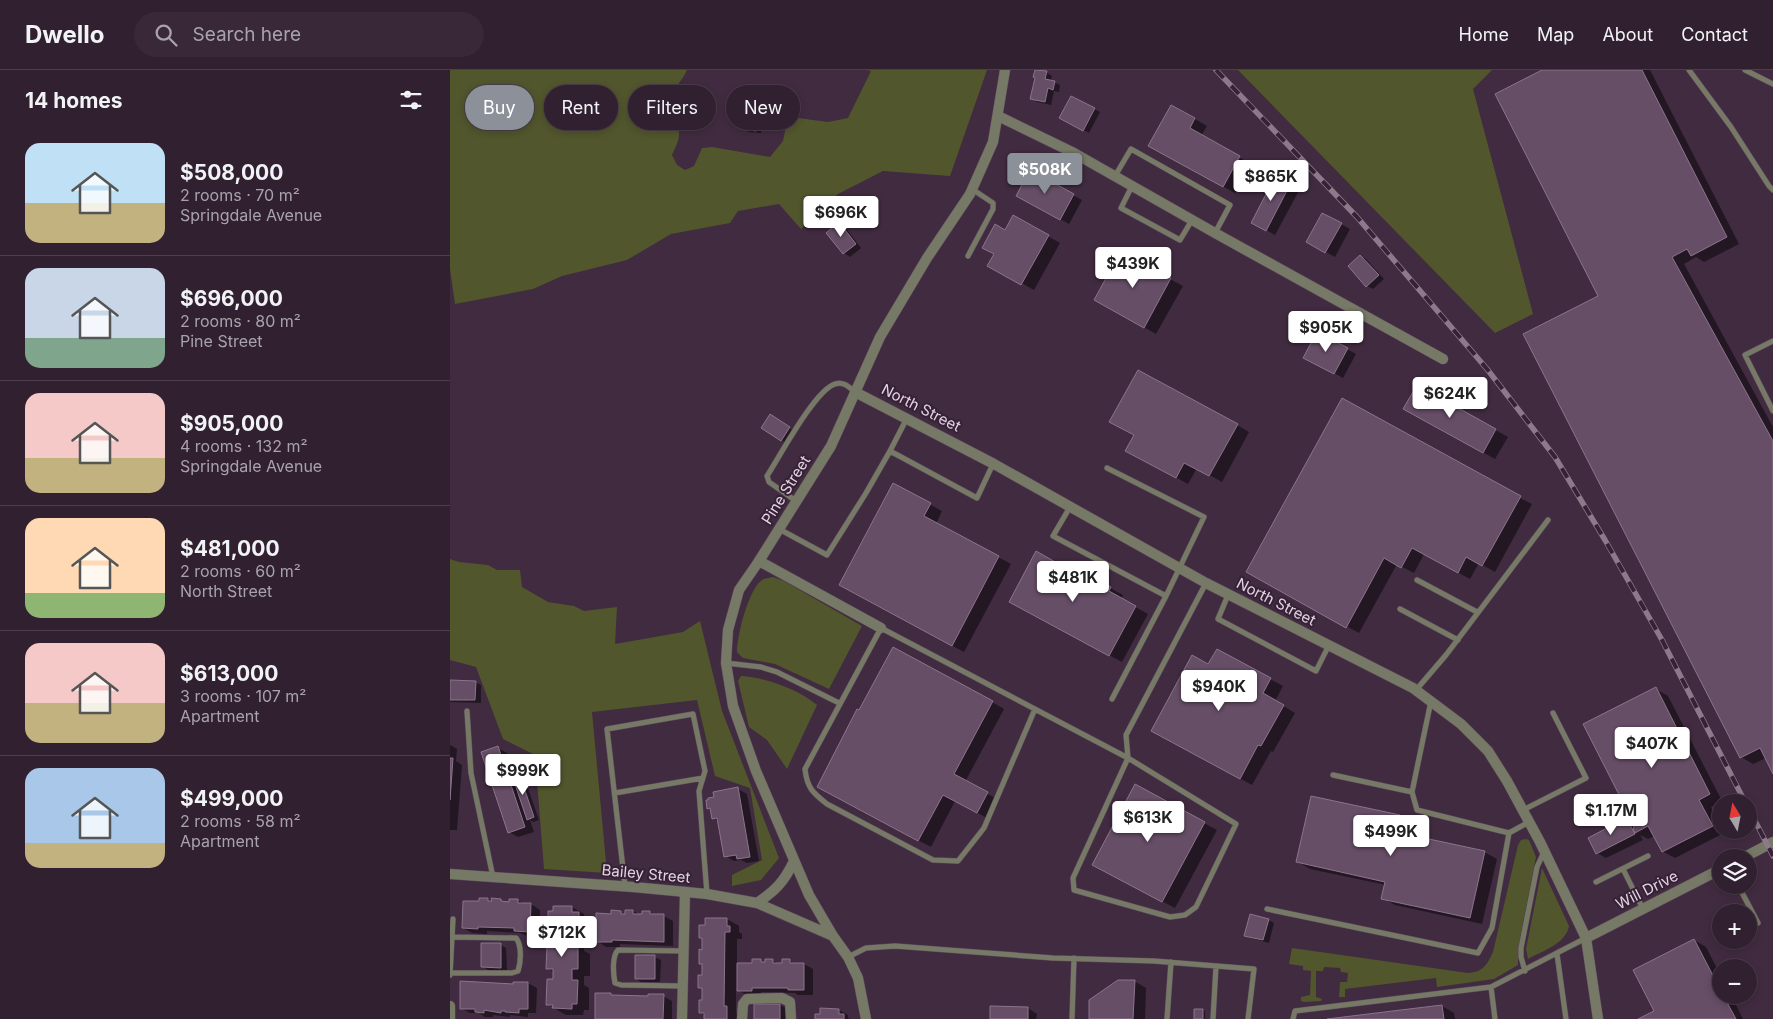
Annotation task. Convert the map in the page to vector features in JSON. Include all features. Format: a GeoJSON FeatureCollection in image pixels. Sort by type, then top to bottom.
{"type":"FeatureCollection","features":[{"type":"Feature","properties":{"kind":"street","name":"Pine Street"},"geometry":{"type":"LineString","coordinates":[[866,1019],[858,978],[848,958],[809,895],[756,771],[733,706],[726,663],[728,630],[739,590],[831,446],[880,337],[926,258],[972,189],[993,142],[1005,70]]}},
{"type":"Feature","properties":{"kind":"street"},"geometry":{"type":"LineString","coordinates":[[998,116],[1074,153],[1214,233],[1443,359]]}},
{"type":"Feature","properties":{"kind":"street","name":"North Street"},"geometry":{"type":"LineString","coordinates":[[855,392],[907,417],[994,464],[1206,583],[1416,690],[1461,724],[1488,751],[1507,781],[1586,938],[1598,1019]]}},
{"type":"Feature","properties":{"kind":"street"},"geometry":{"type":"LineString","coordinates":[[759,561],[881,628]]}},
{"type":"Feature","properties":{"kind":"street"},"geometry":{"type":"LineString","coordinates":[[1757,851],[1773,842]]}},
{"type":"Feature","properties":{"kind":"street"},"geometry":{"type":"LineString","coordinates":[[757,903],[776,890],[788,875],[794,861]]}},
{"type":"Feature","properties":{"kind":"street","name":"Bailey Street"},"geometry":{"type":"LineString","coordinates":[[450,874],[625,886],[707,894],[757,903],[833,936]]}},
{"type":"Feature","properties":{"kind":"street","name":"Will Drive"},"geometry":{"type":"LineString","coordinates":[[1586,938],[1712,874]]}},
{"type":"Feature","properties":{"kind":"street"},"geometry":{"type":"LineString","coordinates":[[682,1019],[685,892]]}},
{"type":"Feature","properties":{"kind":"street"},"geometry":{"type":"LineString","coordinates":[[742,1019],[743,1004],[747,999],[782,998],[790,1002],[790,1019]]}},
{"type":"Feature","properties":{"kind":"street"},"geometry":{"type":"LineString","coordinates":[[450,1006],[450,1019]]}},
{"type":"Feature","properties":{"kind":"lane"},"geometry":{"type":"LineString","coordinates":[[1689,70],[1731,127],[1773,190]]}},
{"type":"Feature","properties":{"kind":"lane"},"geometry":{"type":"LineString","coordinates":[[1745,70],[1773,84]]}},
{"type":"Feature","properties":{"kind":"lane"},"geometry":{"type":"LineString","coordinates":[[1115,176],[1132,149],[1230,205],[1214,233]]}},
{"type":"Feature","properties":{"kind":"lane"},"geometry":{"type":"LineString","coordinates":[[1132,186],[1121,208],[1180,240],[1192,220]]}},
{"type":"Feature","properties":{"kind":"lane"},"geometry":{"type":"LineString","coordinates":[[968,256],[993,209],[993,203],[972,189]]}},
{"type":"Feature","properties":{"kind":"lane"},"geometry":{"type":"LineString","coordinates":[[1773,341],[1745,355],[1773,411]]}},
{"type":"Feature","properties":{"kind":"lane"},"geometry":{"type":"LineString","coordinates":[[797,501],[769,482],[767,476],[819,396],[836,383],[843,383],[855,392]]}},
{"type":"Feature","properties":{"kind":"lane"},"geometry":{"type":"LineString","coordinates":[[779,530],[827,555],[866,493],[907,417]]}},
{"type":"Feature","properties":{"kind":"lane"},"geometry":{"type":"LineString","coordinates":[[890,450],[977,498],[994,464]]}},
{"type":"Feature","properties":{"kind":"lane"},"geometry":{"type":"LineString","coordinates":[[1107,468],[1204,517],[1166,596],[1112,699]]}},
{"type":"Feature","properties":{"kind":"lane"},"geometry":{"type":"LineString","coordinates":[[1070,506],[1054,536],[1166,596]]}},
{"type":"Feature","properties":{"kind":"lane"},"geometry":{"type":"LineString","coordinates":[[1416,690],[1458,640],[1477,612],[1548,520]]}},
{"type":"Feature","properties":{"kind":"lane"},"geometry":{"type":"LineString","coordinates":[[1417,580],[1477,612]]}},
{"type":"Feature","properties":{"kind":"lane"},"geometry":{"type":"LineString","coordinates":[[1034,709],[984,828],[958,861],[934,860],[827,804],[812,792],[806,781],[805,769],[881,628],[1128,758],[1236,824],[1196,907],[1185,915],[1170,917],[1074,890],[1073,878],[1128,758],[1126,735],[1206,583]]}},
{"type":"Feature","properties":{"kind":"lane"},"geometry":{"type":"LineString","coordinates":[[1229,594],[1218,619],[1316,671],[1329,645]]}},
{"type":"Feature","properties":{"kind":"lane"},"geometry":{"type":"LineString","coordinates":[[1400,609],[1458,640]]}},
{"type":"Feature","properties":{"kind":"lane"},"geometry":{"type":"LineString","coordinates":[[726,663],[761,667],[777,672],[839,703]]}},
{"type":"Feature","properties":{"kind":"lane"},"geometry":{"type":"LineString","coordinates":[[1431,701],[1412,792],[1417,810],[1509,833],[1529,822]]}},
{"type":"Feature","properties":{"kind":"lane"},"geometry":{"type":"LineString","coordinates":[[467,711],[471,773],[493,877]]}},
{"type":"Feature","properties":{"kind":"lane"},"geometry":{"type":"LineString","coordinates":[[1523,810],[1586,778],[1553,713]]}},
{"type":"Feature","properties":{"kind":"lane"},"geometry":{"type":"LineString","coordinates":[[625,886],[607,729],[693,714],[705,771],[699,791],[707,894]]}},
{"type":"Feature","properties":{"kind":"lane"},"geometry":{"type":"LineString","coordinates":[[1333,775],[1412,792]]}},
{"type":"Feature","properties":{"kind":"lane"},"geometry":{"type":"LineString","coordinates":[[615,793],[703,778]]}},
{"type":"Feature","properties":{"kind":"lane"},"geometry":{"type":"LineString","coordinates":[[1267,908],[1478,953],[1492,928],[1509,833]]}},
{"type":"Feature","properties":{"kind":"lane"},"geometry":{"type":"LineString","coordinates":[[1525,970],[1521,957],[1521,948],[1537,867],[1544,852]]}},
{"type":"Feature","properties":{"kind":"lane"},"geometry":{"type":"LineString","coordinates":[[1596,882],[1648,856]]}},
{"type":"Feature","properties":{"kind":"lane"},"geometry":{"type":"LineString","coordinates":[[1623,869],[1643,909]]}},
{"type":"Feature","properties":{"kind":"lane"},"geometry":{"type":"LineString","coordinates":[[1743,894],[1758,923]]}},
{"type":"Feature","properties":{"kind":"lane"},"geometry":{"type":"LineString","coordinates":[[452,937],[516,938],[519,942],[518,971],[512,973],[451,975],[452,937],[453,919]]}},
{"type":"Feature","properties":{"kind":"lane"},"geometry":{"type":"LineString","coordinates":[[1293,1019],[1295,1011],[1491,986],[1586,938]]}},
{"type":"Feature","properties":{"kind":"lane"},"geometry":{"type":"LineString","coordinates":[[848,958],[866,948],[895,946],[1074,958],[1171,962],[1254,969],[1248,1019]]}},
{"type":"Feature","properties":{"kind":"lane"},"geometry":{"type":"LineString","coordinates":[[683,986],[618,984],[614,980],[614,970],[615,954],[618,950],[684,951]]}},
{"type":"Feature","properties":{"kind":"lane"},"geometry":{"type":"LineString","coordinates":[[1557,954],[1566,1019]]}},
{"type":"Feature","properties":{"kind":"lane"},"geometry":{"type":"LineString","coordinates":[[1072,1019],[1074,958]]}},
{"type":"Feature","properties":{"kind":"lane"},"geometry":{"type":"LineString","coordinates":[[1167,1019],[1171,962]]}},
{"type":"Feature","properties":{"kind":"lane"},"geometry":{"type":"LineString","coordinates":[[1213,1019],[1216,966]]}},
{"type":"Feature","properties":{"kind":"lane"},"geometry":{"type":"LineString","coordinates":[[1491,986],[1495,1019]]}},
{"type":"Feature","properties":{"kind":"green space"},"geometry":{"type":"Polygon","coordinates":[[[450,70],[687,70],[678,85],[628,85],[628,130],[678,130],[678,141],[672,155],[677,165],[685,170],[694,166],[702,148],[712,147],[770,157],[783,141],[785,130],[800,130],[800,118],[828,122],[848,118],[871,71],[866,70],[987,70],[950,176],[883,171],[838,194],[801,229],[779,204],[738,211],[730,223],[671,234],[627,260],[562,276],[533,289],[455,304],[450,269],[450,70]]]}},
{"type":"Feature","properties":{"kind":"green space"},"geometry":{"type":"Polygon","coordinates":[[[1238,70],[1492,70],[1473,89],[1533,314],[1495,333],[1238,70]]]}},
{"type":"Feature","properties":{"kind":"green space"},"geometry":{"type":"Polygon","coordinates":[[[450,559],[459,562],[488,565],[497,570],[520,570],[522,587],[548,602],[574,606],[584,611],[617,607],[615,644],[683,632],[700,621],[722,711],[779,858],[761,880],[732,886],[732,875],[762,860],[750,788],[715,776],[697,700],[592,712],[607,873],[544,869],[535,755],[503,739],[476,667],[450,660],[450,559]]]}},
{"type":"Feature","properties":{"kind":"green space"},"geometry":{"type":"Polygon","coordinates":[[[773,577],[784,581],[862,626],[829,689],[775,664],[743,658],[737,652],[741,625],[752,593],[762,580],[773,577]]]}},
{"type":"Feature","properties":{"kind":"green space"},"geometry":{"type":"Polygon","coordinates":[[[741,676],[760,679],[792,689],[817,705],[787,769],[767,740],[749,727],[738,681],[741,676]]]}},
{"type":"Feature","properties":{"kind":"green space"},"geometry":{"type":"Polygon","coordinates":[[[1521,840],[1529,840],[1536,857],[1521,933],[1518,965],[1494,979],[1437,987],[1436,978],[1345,989],[1345,997],[1339,997],[1340,982],[1347,982],[1348,973],[1341,972],[1340,968],[1324,967],[1323,971],[1316,971],[1316,997],[1322,999],[1321,1001],[1301,1001],[1301,997],[1310,995],[1311,971],[1303,970],[1303,966],[1289,964],[1292,948],[1468,973],[1481,969],[1493,952],[1518,845],[1521,840]]]}},
{"type":"Feature","properties":{"kind":"green space"},"geometry":{"type":"Polygon","coordinates":[[[1542,868],[1569,926],[1563,938],[1546,950],[1528,959],[1526,949],[1542,868]]]}},
{"type":"Feature","properties":{"kind":"building"},"geometry":{"type":"Polygon","coordinates":[[[1035,70],[1047,71],[1045,79],[1055,81],[1053,90],[1048,88],[1045,102],[1030,99],[1035,70]]]}},
{"type":"Feature","properties":{"kind":"building"},"geometry":{"type":"Polygon","coordinates":[[[1542,70],[1642,70],[1727,237],[1691,256],[1687,249],[1672,257],[1773,441],[1773,774],[1760,748],[1740,758],[1523,334],[1598,296],[1495,94],[1542,70]]]}},
{"type":"Feature","properties":{"kind":"building"},"geometry":{"type":"Polygon","coordinates":[[[1071,96],[1095,108],[1083,131],[1059,118],[1071,96]]]}},
{"type":"Feature","properties":{"kind":"building"},"geometry":{"type":"Polygon","coordinates":[[[1171,105],[1195,118],[1190,128],[1240,156],[1223,187],[1148,146],[1171,105]]]}},
{"type":"Feature","properties":{"kind":"building"},"geometry":{"type":"Polygon","coordinates":[[[1030,170],[1074,194],[1060,220],[1016,196],[1030,170]]]}},
{"type":"Feature","properties":{"kind":"building"},"geometry":{"type":"Polygon","coordinates":[[[1277,173],[1292,181],[1266,231],[1251,223],[1277,173]]]}},
{"type":"Feature","properties":{"kind":"building"},"geometry":{"type":"Polygon","coordinates":[[[1322,213],[1342,223],[1325,253],[1306,242],[1322,213]]]}},
{"type":"Feature","properties":{"kind":"building"},"geometry":{"type":"Polygon","coordinates":[[[1013,215],[1049,235],[1021,285],[987,266],[994,254],[982,248],[995,224],[1005,230],[1013,215]]]}},
{"type":"Feature","properties":{"kind":"building"},"geometry":{"type":"Polygon","coordinates":[[[839,222],[856,244],[843,254],[826,233],[839,222]]]}},
{"type":"Feature","properties":{"kind":"building"},"geometry":{"type":"Polygon","coordinates":[[[1121,251],[1171,278],[1144,328],[1094,300],[1121,251]]]}},
{"type":"Feature","properties":{"kind":"building"},"geometry":{"type":"Polygon","coordinates":[[[1360,255],[1379,275],[1366,287],[1348,266],[1360,255]]]}},
{"type":"Feature","properties":{"kind":"building"},"geometry":{"type":"Polygon","coordinates":[[[1317,332],[1348,348],[1334,374],[1303,358],[1317,332]]]}},
{"type":"Feature","properties":{"kind":"building"},"geometry":{"type":"Polygon","coordinates":[[[1138,370],[1238,424],[1209,476],[1184,463],[1176,478],[1125,451],[1134,435],[1109,422],[1138,370]]]}},
{"type":"Feature","properties":{"kind":"building"},"geometry":{"type":"Polygon","coordinates":[[[1417,385],[1496,429],[1483,453],[1403,409],[1417,385]]]}},
{"type":"Feature","properties":{"kind":"building"},"geometry":{"type":"Polygon","coordinates":[[[1342,398],[1521,496],[1482,566],[1466,557],[1458,573],[1412,548],[1401,568],[1384,558],[1346,628],[1246,572],[1342,398]]]}},
{"type":"Feature","properties":{"kind":"building"},"geometry":{"type":"Polygon","coordinates":[[[770,414],[790,427],[781,441],[761,428],[770,414]]]}},
{"type":"Feature","properties":{"kind":"building"},"geometry":{"type":"Polygon","coordinates":[[[893,483],[931,503],[924,516],[999,556],[952,646],[839,585],[893,483]]]}},
{"type":"Feature","properties":{"kind":"building"},"geometry":{"type":"Polygon","coordinates":[[[1036,551],[1064,567],[1067,563],[1111,587],[1109,591],[1136,606],[1109,656],[1009,602],[1036,551]]]}},
{"type":"Feature","properties":{"kind":"building"},"geometry":{"type":"Polygon","coordinates":[[[893,647],[993,701],[954,774],[988,792],[977,813],[943,795],[918,841],[817,787],[857,709],[859,710],[893,647]]]}},
{"type":"Feature","properties":{"kind":"building"},"geometry":{"type":"Polygon","coordinates":[[[1217,649],[1271,678],[1263,693],[1284,705],[1261,746],[1258,745],[1240,779],[1151,731],[1192,655],[1208,664],[1217,649]]]}},
{"type":"Feature","properties":{"kind":"building"},"geometry":{"type":"Polygon","coordinates":[[[450,680],[476,681],[475,700],[450,700],[450,680]]]}},
{"type":"Feature","properties":{"kind":"building"},"geometry":{"type":"Polygon","coordinates":[[[1656,687],[1710,794],[1699,800],[1712,827],[1662,852],[1648,826],[1635,833],[1633,829],[1634,824],[1583,724],[1656,687]]]}},
{"type":"Feature","properties":{"kind":"building"},"geometry":{"type":"Polygon","coordinates":[[[498,746],[525,827],[508,833],[481,752],[498,746]]]}},
{"type":"Feature","properties":{"kind":"building"},"geometry":{"type":"Polygon","coordinates":[[[450,758],[453,758],[450,800],[450,758]]]}},
{"type":"Feature","properties":{"kind":"building"},"geometry":{"type":"Polygon","coordinates":[[[519,773],[534,817],[527,820],[512,775],[519,773]]]}},
{"type":"Feature","properties":{"kind":"building"},"geometry":{"type":"Polygon","coordinates":[[[1135,784],[1205,822],[1162,902],[1092,865],[1135,784]]]}},
{"type":"Feature","properties":{"kind":"building"},"geometry":{"type":"Polygon","coordinates":[[[738,787],[750,857],[737,859],[736,855],[724,857],[717,818],[712,819],[710,808],[707,809],[706,800],[714,797],[713,792],[738,787]]]}},
{"type":"Feature","properties":{"kind":"building"},"geometry":{"type":"Polygon","coordinates":[[[1311,796],[1400,815],[1396,832],[1485,851],[1470,918],[1381,899],[1385,882],[1296,862],[1311,796]]]}},
{"type":"Feature","properties":{"kind":"building"},"geometry":{"type":"Polygon","coordinates":[[[1626,818],[1635,834],[1596,854],[1588,838],[1626,818]]]}},
{"type":"Feature","properties":{"kind":"building"},"geometry":{"type":"Polygon","coordinates":[[[479,898],[488,898],[488,901],[492,901],[491,898],[501,899],[501,901],[509,902],[509,899],[518,899],[518,903],[531,903],[530,932],[514,931],[514,928],[462,928],[463,901],[479,901],[479,898]]]}},
{"type":"Feature","properties":{"kind":"building"},"geometry":{"type":"Polygon","coordinates":[[[553,906],[572,906],[572,912],[579,912],[579,935],[572,935],[572,946],[578,946],[578,969],[572,969],[572,980],[578,980],[577,1004],[572,1004],[572,1009],[552,1008],[553,1005],[546,1005],[547,979],[553,979],[553,969],[546,969],[547,946],[553,946],[553,935],[548,935],[548,911],[553,911],[553,906]]]}},
{"type":"Feature","properties":{"kind":"building"},"geometry":{"type":"Polygon","coordinates":[[[611,910],[621,911],[621,914],[625,914],[625,910],[633,910],[633,914],[642,914],[642,911],[650,911],[650,914],[664,914],[664,942],[612,940],[612,942],[596,942],[596,913],[611,914],[611,910]]]}},
{"type":"Feature","properties":{"kind":"building"},"geometry":{"type":"Polygon","coordinates":[[[1250,914],[1269,919],[1263,940],[1244,936],[1250,914]]]}},
{"type":"Feature","properties":{"kind":"building"},"geometry":{"type":"Polygon","coordinates":[[[705,918],[727,918],[727,926],[730,926],[730,932],[725,932],[724,1006],[727,1006],[727,1019],[704,1019],[704,1013],[699,1013],[699,1000],[702,1000],[702,988],[698,988],[698,975],[702,975],[702,964],[699,964],[699,949],[702,950],[702,938],[699,938],[699,925],[705,925],[705,918]]]}},
{"type":"Feature","properties":{"kind":"building"},"geometry":{"type":"Polygon","coordinates":[[[1694,939],[1712,974],[1712,1004],[1728,1004],[1736,1019],[1638,1019],[1654,1011],[1633,970],[1694,939]]]}},
{"type":"Feature","properties":{"kind":"building"},"geometry":{"type":"Polygon","coordinates":[[[481,943],[501,943],[501,968],[481,967],[481,943]]]}},
{"type":"Feature","properties":{"kind":"building"},"geometry":{"type":"Polygon","coordinates":[[[635,955],[655,955],[655,979],[635,979],[635,955]]]}},
{"type":"Feature","properties":{"kind":"building"},"geometry":{"type":"Polygon","coordinates":[[[752,959],[761,959],[761,962],[765,962],[765,959],[773,959],[773,963],[782,963],[782,959],[790,959],[790,963],[804,963],[804,990],[752,988],[752,991],[737,991],[737,963],[752,963],[752,959]]]}},
{"type":"Feature","properties":{"kind":"building"},"geometry":{"type":"Polygon","coordinates":[[[1118,980],[1135,980],[1133,1019],[1089,1019],[1089,1000],[1118,980]]]}},
{"type":"Feature","properties":{"kind":"building"},"geometry":{"type":"Polygon","coordinates":[[[460,981],[513,984],[513,982],[528,982],[528,1009],[519,1009],[519,1013],[501,1011],[501,1013],[484,1010],[484,1013],[475,1012],[475,1009],[460,1009],[460,981]]]}},
{"type":"Feature","properties":{"kind":"building"},"geometry":{"type":"Polygon","coordinates":[[[595,993],[648,996],[648,994],[664,994],[663,1019],[595,1019],[595,993]]]}},
{"type":"Feature","properties":{"kind":"building"},"geometry":{"type":"Polygon","coordinates":[[[754,1004],[780,1004],[780,1019],[754,1019],[754,1004]]]}},
{"type":"Feature","properties":{"kind":"building"},"geometry":{"type":"Polygon","coordinates":[[[1442,1005],[1444,1019],[1327,1019],[1442,1005]]]}},
{"type":"Feature","properties":{"kind":"building"},"geometry":{"type":"Polygon","coordinates":[[[990,1006],[1028,1007],[1028,1019],[990,1019],[990,1006]]]}},
{"type":"Feature","properties":{"kind":"building"},"geometry":{"type":"Polygon","coordinates":[[[820,1008],[839,1009],[839,1014],[844,1014],[844,1019],[815,1019],[815,1014],[820,1014],[820,1008]]]}},
{"type":"Feature","properties":{"kind":"building"},"geometry":{"type":"Polygon","coordinates":[[[1194,1009],[1203,1009],[1203,1019],[1194,1019],[1194,1009]]]}},
{"type":"Feature","properties":{"kind":"railway"},"geometry":{"type":"LineString","coordinates":[[1216,70],[1357,217],[1487,369],[1555,457],[1662,640],[1741,794]]}},
{"type":"Feature","properties":{"kind":"railway"},"geometry":{"type":"LineString","coordinates":[[1758,827],[1773,856]]}}]}
